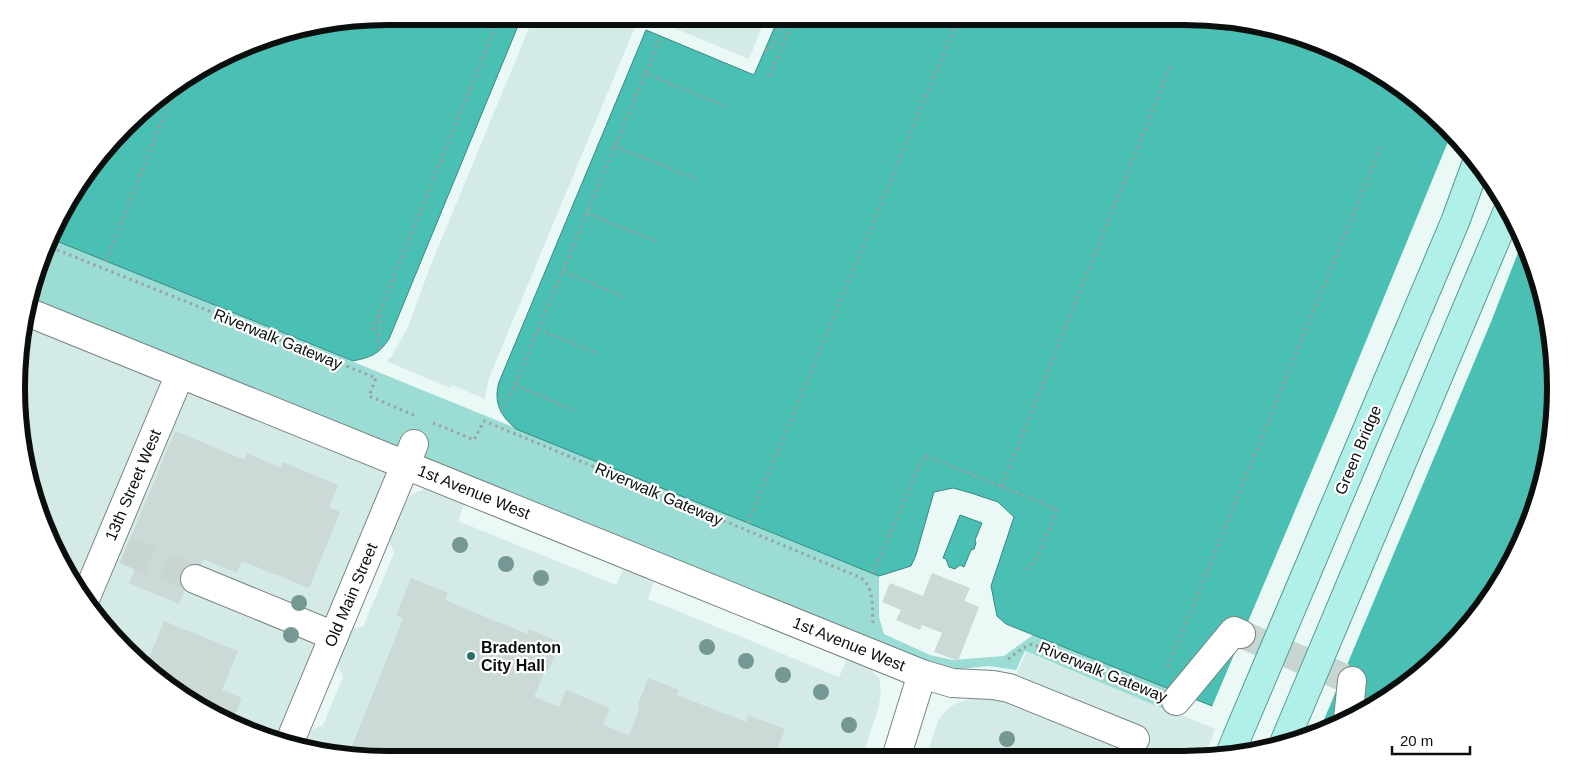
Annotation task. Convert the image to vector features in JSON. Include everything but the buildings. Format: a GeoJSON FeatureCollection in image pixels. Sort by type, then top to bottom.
{"type":"FeatureCollection","features":[{"type":"Feature","properties":{"kind":"main road","name":"Green Bridge"},"geometry":{"type":"LineString","coordinates":[[1233,747],[1455,222],[1474,170]]}},
{"type":"Feature","properties":{"kind":"main road"},"geometry":{"type":"LineString","coordinates":[[1287,736],[1504,217]]}},
{"type":"Feature","properties":{"kind":"street","name":"1st Avenue West"},"geometry":{"type":"LineString","coordinates":[[33,314],[180,374],[413,442],[922,674],[952,683],[993,685],[1009,688],[1134,739]]}},
{"type":"Feature","properties":{"kind":"street","name":"13th Street West"},"geometry":{"type":"LineString","coordinates":[[88,593],[117,546],[180,374]]}},
{"type":"Feature","properties":{"kind":"street","name":"Old Main Street"},"geometry":{"type":"LineString","coordinates":[[291,738],[413,442]]}},
{"type":"Feature","properties":{"kind":"street"},"geometry":{"type":"LineString","coordinates":[[195,579],[334,636]]}},
{"type":"Feature","properties":{"kind":"street","name":"Riverwalk Gateway"},"geometry":{"type":"LineString","coordinates":[[1176,701],[1234,631],[1241,634]]}},
{"type":"Feature","properties":{"kind":"street"},"geometry":{"type":"LineString","coordinates":[[898,751],[922,674]]}},
{"type":"Feature","properties":{"kind":"street"},"geometry":{"type":"LineString","coordinates":[[1349,712],[1352,681]]}},
{"type":"Feature","properties":{"kind":"path"},"geometry":{"type":"LineString","coordinates":[[372,330],[498,25]]}},
{"type":"Feature","properties":{"kind":"path"},"geometry":{"type":"LineString","coordinates":[[765,50],[770,50],[783,25]]}},
{"type":"Feature","properties":{"kind":"path"},"geometry":{"type":"LineString","coordinates":[[770,76],[792,25]]}},
{"type":"Feature","properties":{"kind":"path"},"geometry":{"type":"LineString","coordinates":[[748,523],[956,25]]}},
{"type":"Feature","properties":{"kind":"path"},"geometry":{"type":"LineString","coordinates":[[501,413],[515,385],[661,36]]}},
{"type":"Feature","properties":{"kind":"path"},"geometry":{"type":"LineString","coordinates":[[1002,486],[1170,67]]}},
{"type":"Feature","properties":{"kind":"path"},"geometry":{"type":"LineString","coordinates":[[646,73],[724,106]]}},
{"type":"Feature","properties":{"kind":"path"},"geometry":{"type":"LineString","coordinates":[[106,261],[172,96]]}},
{"type":"Feature","properties":{"kind":"path"},"geometry":{"type":"LineString","coordinates":[[1167,668],[1382,144]]}},
{"type":"Feature","properties":{"kind":"path"},"geometry":{"type":"LineString","coordinates":[[615,146],[696,179]]}},
{"type":"Feature","properties":{"kind":"path"},"geometry":{"type":"LineString","coordinates":[[587,213],[655,240]]}},
{"type":"Feature","properties":{"kind":"path","name":"Riverwalk Gateway"},"geometry":{"type":"LineString","coordinates":[[53,249],[376,378],[369,396],[413,442]]}},
{"type":"Feature","properties":{"kind":"path"},"geometry":{"type":"LineString","coordinates":[[563,271],[624,297]]}},
{"type":"Feature","properties":{"kind":"path"},"geometry":{"type":"LineString","coordinates":[[381,350],[378,344],[383,305]]}},
{"type":"Feature","properties":{"kind":"path"},"geometry":{"type":"LineString","coordinates":[[538,329],[598,354]]}},
{"type":"Feature","properties":{"kind":"path"},"geometry":{"type":"LineString","coordinates":[[515,385],[576,410]]}},
{"type":"Feature","properties":{"kind":"path","name":"Riverwalk Gateway"},"geometry":{"type":"LineString","coordinates":[[429,421],[474,440],[484,421],[863,579],[870,592],[874,632]]}},
{"type":"Feature","properties":{"kind":"path"},"geometry":{"type":"LineString","coordinates":[[873,573],[924,455],[1057,508],[1035,563],[1024,572]]}},
{"type":"Feature","properties":{"kind":"path","name":"Riverwalk Gateway"},"geometry":{"type":"LineString","coordinates":[[1003,662],[1032,644],[1176,701]]}},
{"type":"Feature","properties":{"kind":"shaded area"},"geometry":{"type":"Polygon","coordinates":[[[388,25],[518,25],[389,339],[374,354],[353,361],[56,241],[62,227],[86,186],[131,131],[186,86],[227,62],[294,37],[341,28],[388,25]]]}},
{"type":"Feature","properties":{"kind":"shaded area"},"geometry":{"type":"Polygon","coordinates":[[[530,25],[636,25],[489,378],[485,399],[452,385],[450,388],[386,361],[391,357],[408,327],[430,267],[530,25]]]}},
{"type":"Feature","properties":{"kind":"shaded area"},"geometry":{"type":"Polygon","coordinates":[[[667,25],[763,25],[749,59],[667,25]]]}},
{"type":"Feature","properties":{"kind":"shaded area"},"geometry":{"type":"Polygon","coordinates":[[[776,25],[1184,25],[1231,28],[1278,37],[1345,62],[1386,86],[1441,131],[1486,186],[1510,227],[1528,271],[1540,317],[1544,341],[1547,388],[1544,435],[1540,459],[1528,505],[1510,549],[1486,590],[1441,645],[1405,676],[1386,690],[1345,714],[1317,725],[1320,713],[1233,677],[1212,706],[1006,624],[997,616],[991,586],[1014,517],[998,502],[953,488],[934,492],[916,555],[911,566],[879,576],[516,429],[502,414],[498,403],[497,390],[499,382],[646,30],[754,75],[776,25]]]}},
{"type":"Feature","properties":{"kind":"shaded area"},"geometry":{"type":"Polygon","coordinates":[[[56,241],[879,576],[879,617],[884,634],[930,655],[952,660],[1004,656],[1033,635],[1069,649],[1220,659],[1169,711],[1025,651],[1016,670],[989,666],[949,670],[33,314],[44,271],[56,241]]]}},
{"type":"Feature","properties":{"kind":"shaded area"},"geometry":{"type":"Polygon","coordinates":[[[30,329],[161,382],[79,578],[62,549],[44,505],[32,459],[28,435],[25,388],[30,329]]]}},
{"type":"Feature","properties":{"kind":"shaded area"},"geometry":{"type":"Polygon","coordinates":[[[186,393],[387,473],[279,734],[227,714],[186,690],[131,645],[97,605],[186,393]]]}},
{"type":"Feature","properties":{"kind":"shaded area"},"geometry":{"type":"Polygon","coordinates":[[[427,488],[465,502],[458,521],[616,585],[624,568],[654,580],[648,599],[839,677],[848,658],[867,666],[879,678],[881,693],[878,709],[864,751],[388,751],[341,748],[306,742],[311,730],[323,725],[343,677],[337,664],[353,628],[363,627],[394,553],[389,540],[405,504],[412,494],[427,488]]]}},
{"type":"Feature","properties":{"kind":"shaded area"},"geometry":{"type":"Polygon","coordinates":[[[960,515],[982,523],[975,540],[974,549],[971,550],[964,567],[960,565],[955,569],[949,567],[946,559],[943,558],[960,515]]]}},
{"type":"Feature","properties":{"kind":"shaded area"},"geometry":{"type":"Polygon","coordinates":[[[1026,652],[1215,729],[1207,750],[928,751],[938,721],[953,705],[973,697],[995,698],[1005,701],[1026,652]]]}},
{"type":"Feature","properties":{"kind":"pier"},"geometry":{"type":"Polygon","coordinates":[[[1449,140],[1486,186],[1510,227],[1519,250],[1491,322],[1323,723],[1314,727],[1317,714],[1234,680],[1211,709],[1338,409],[1449,140]]]}},
{"type":"Feature","properties":{"kind":"tunnel"},"geometry":{"type":"LineString","coordinates":[[125,550],[195,579]]}},
{"type":"Feature","properties":{"kind":"tunnel"},"geometry":{"type":"LineString","coordinates":[[1241,634],[1352,681]]}},
{"type":"Feature","properties":{"kind":"place","name":"Bradenton City Hall"},"geometry":{"type":"Point","coordinates":[471,656]}}]}
